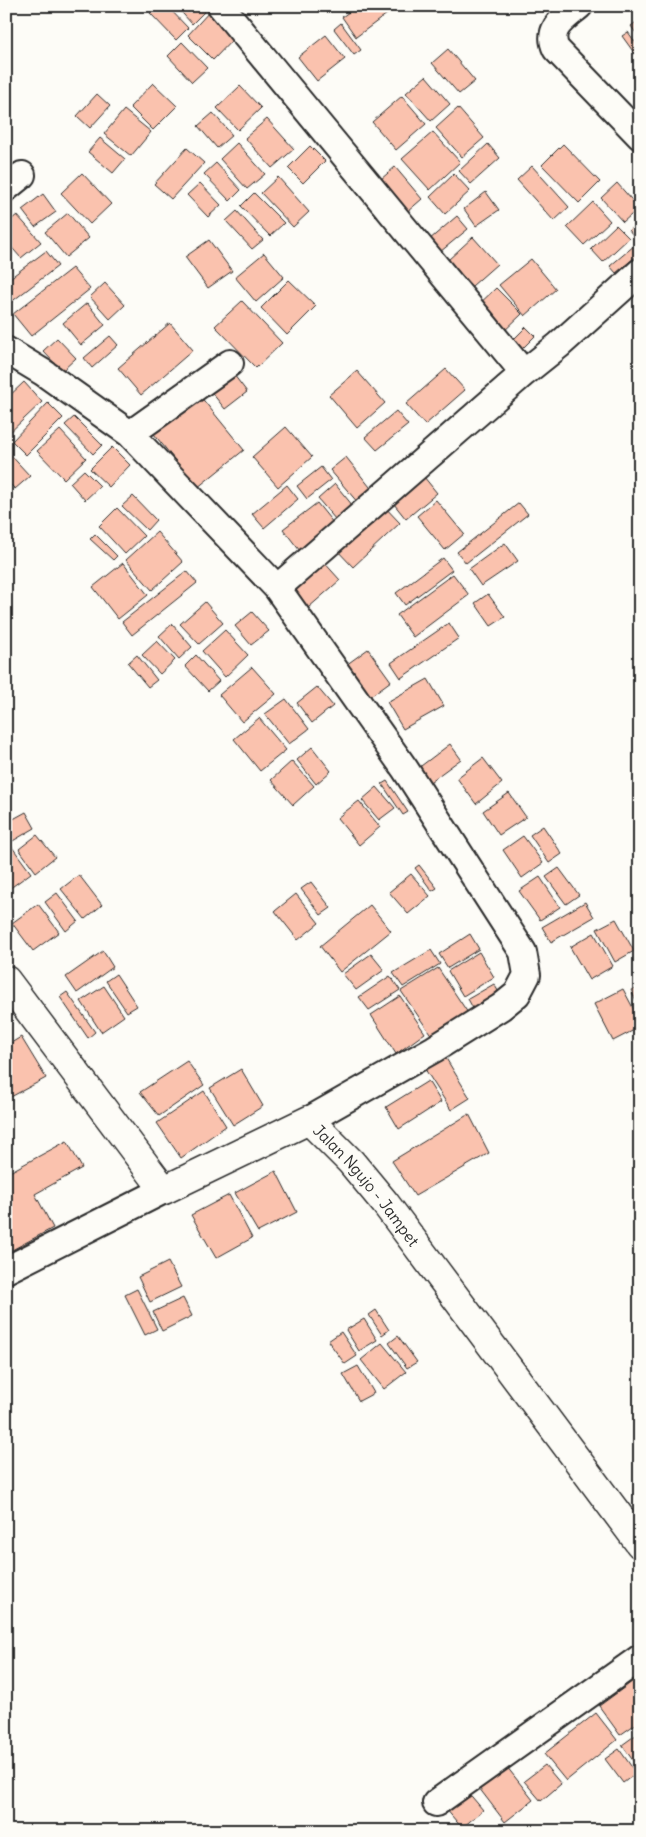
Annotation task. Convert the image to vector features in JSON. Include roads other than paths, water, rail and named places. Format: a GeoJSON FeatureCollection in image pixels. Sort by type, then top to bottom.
{"type":"FeatureCollection","features":[{"type":"Feature","properties":{"kind":"street"},"geometry":{"type":"LineString","coordinates":[[221,6],[524,373]]}},
{"type":"Feature","properties":{"kind":"street"},"geometry":{"type":"LineString","coordinates":[[579,6],[561,21],[552,33],[552,40],[556,48],[640,136]]}},
{"type":"Feature","properties":{"kind":"street"},"geometry":{"type":"LineString","coordinates":[[277,588],[524,373],[559,345],[640,272]]}},
{"type":"Feature","properties":{"kind":"street"},"geometry":{"type":"LineString","coordinates":[[6,350],[44,373],[130,434],[277,588],[405,769],[523,952],[527,975],[517,994],[501,1007],[434,1049],[309,1120]]}},
{"type":"Feature","properties":{"kind":"street"},"geometry":{"type":"LineString","coordinates":[[130,434],[230,363]]}},
{"type":"Feature","properties":{"kind":"street"},"geometry":{"type":"LineString","coordinates":[[6,980],[164,1190],[6,1270]]}},
{"type":"Feature","properties":{"kind":"street","name":"Jalan Ngujo - Jampet"},"geometry":{"type":"LineString","coordinates":[[164,1190],[309,1120],[351,1162],[385,1203],[640,1544]]}},
{"type":"Feature","properties":{"kind":"street"},"geometry":{"type":"LineString","coordinates":[[436,1803],[640,1658]]}}]}
